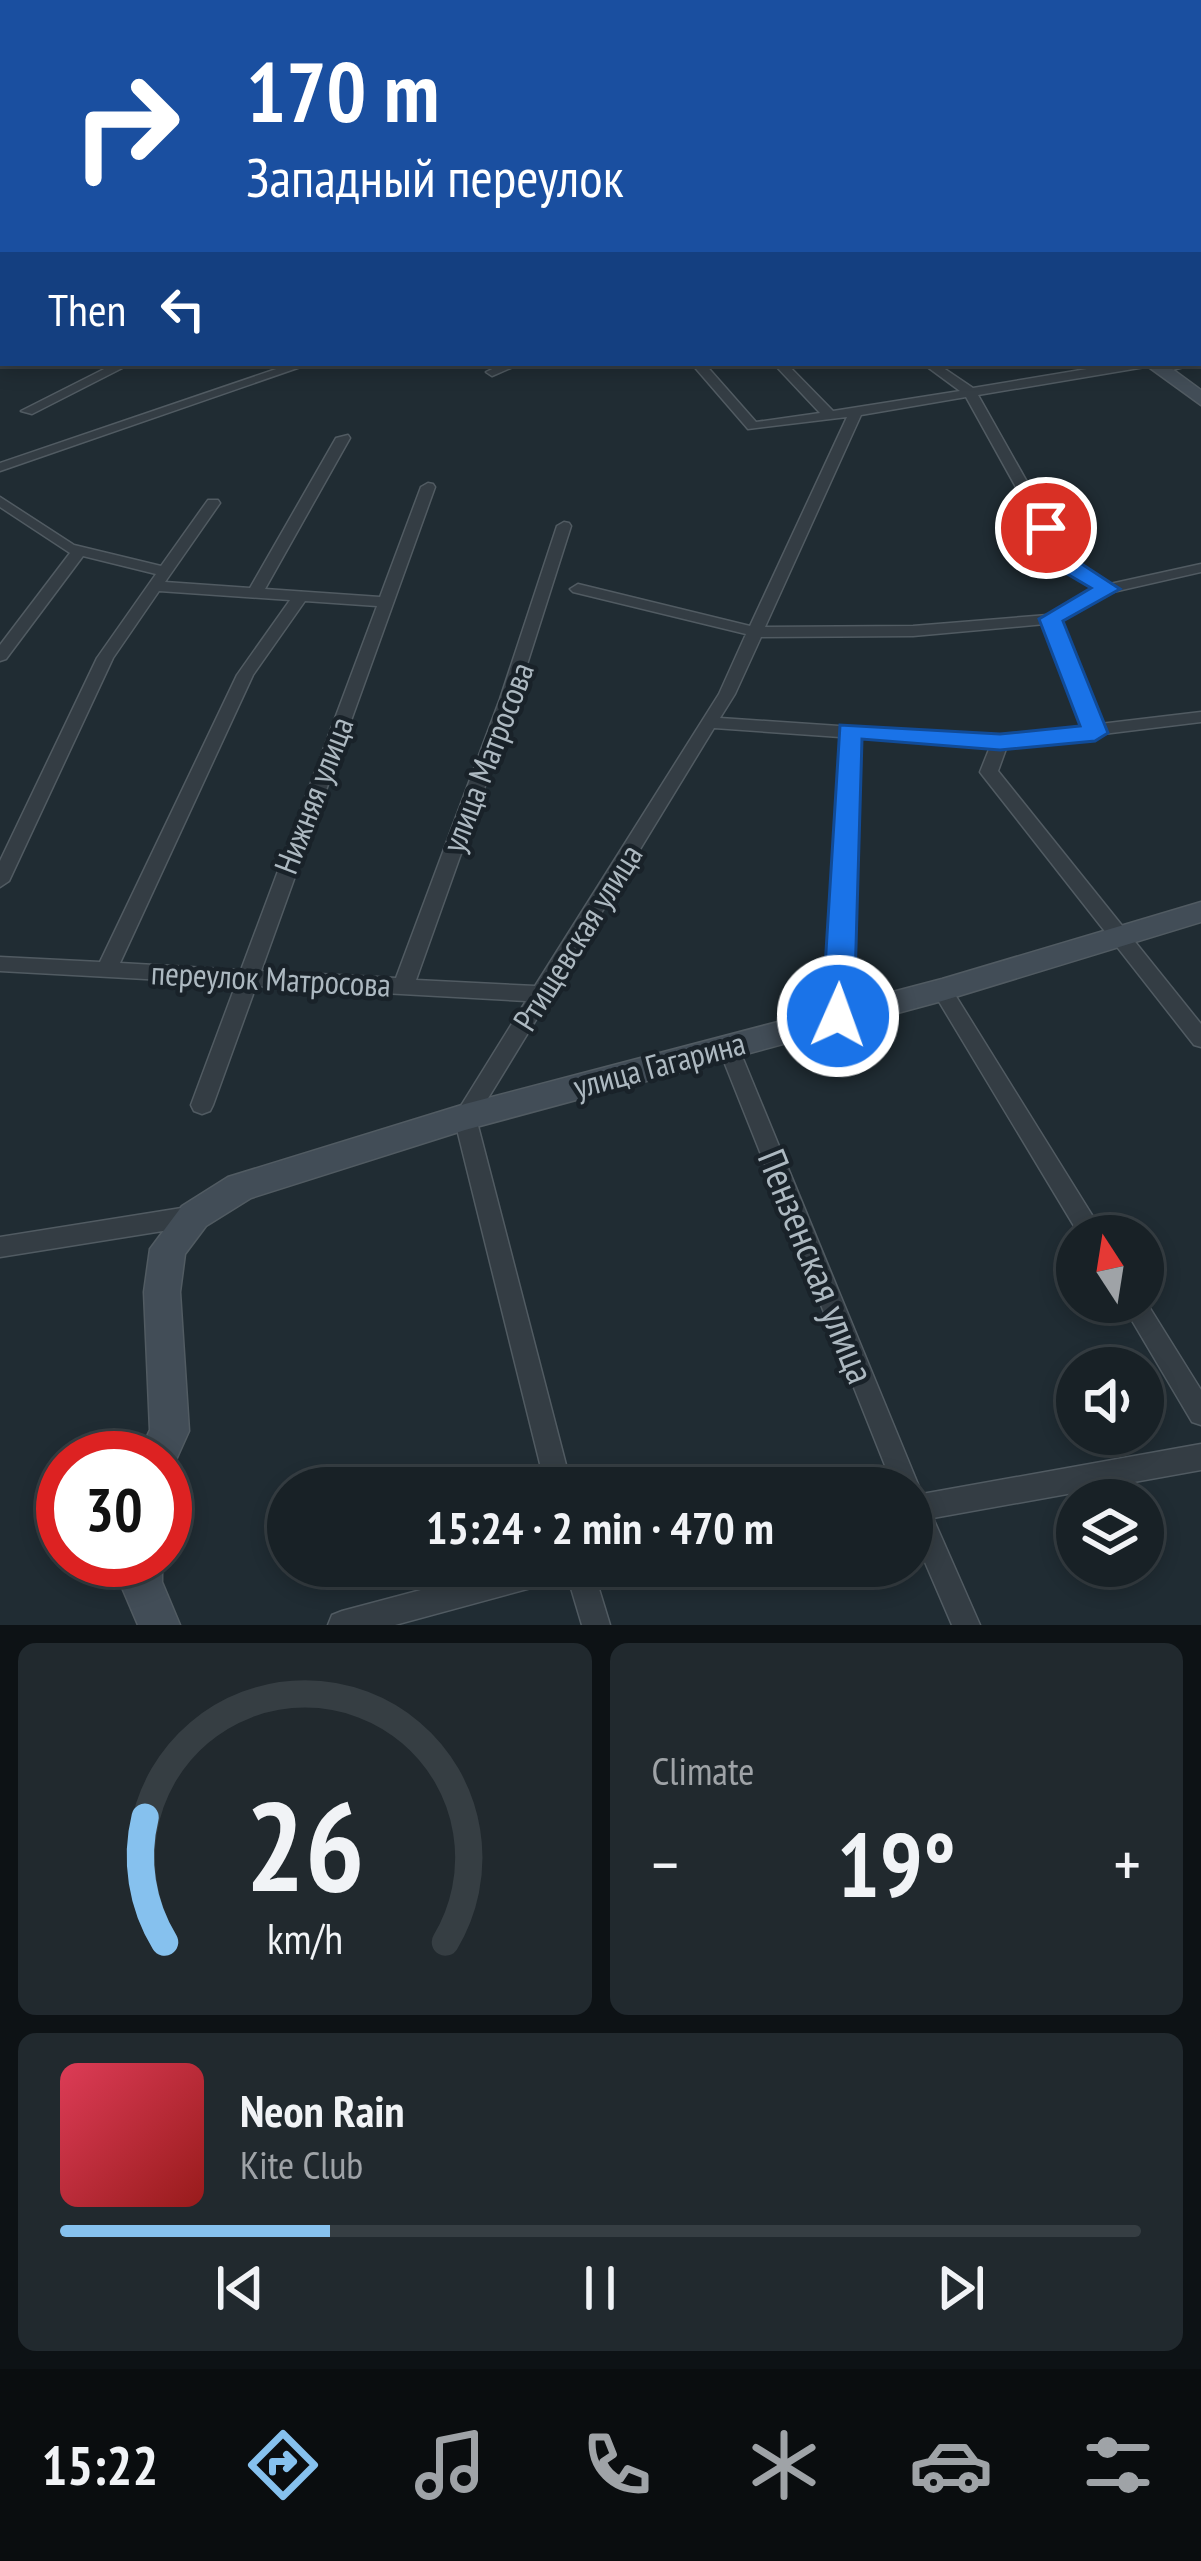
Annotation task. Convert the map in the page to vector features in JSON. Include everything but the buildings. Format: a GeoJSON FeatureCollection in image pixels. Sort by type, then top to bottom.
{"type":"FeatureCollection","features":[{"type":"Feature","properties":{"kind":"street"},"geometry":{"type":"LineString","coordinates":[[27,411],[120,366]]}},
{"type":"Feature","properties":{"kind":"street"},"geometry":{"type":"LineString","coordinates":[[248,366],[268,376]]}},
{"type":"Feature","properties":{"kind":"street"},"geometry":{"type":"LineString","coordinates":[[0,467],[297,366]]}},
{"type":"Feature","properties":{"kind":"street"},"geometry":{"type":"LineString","coordinates":[[492,372],[508,366]]}},
{"type":"Feature","properties":{"kind":"street"},"geometry":{"type":"LineString","coordinates":[[700,366],[753,426],[1145,366]]}},
{"type":"Feature","properties":{"kind":"street"},"geometry":{"type":"LineString","coordinates":[[782,366],[831,417]]}},
{"type":"Feature","properties":{"kind":"street"},"geometry":{"type":"LineString","coordinates":[[932,366],[969,391],[1065,563],[1108,589]]}},
{"type":"Feature","properties":{"kind":"street"},"geometry":{"type":"LineString","coordinates":[[1153,366],[1201,399]]}},
{"type":"Feature","properties":{"kind":"street","name":"Ртищевская улица"},"geometry":{"type":"LineString","coordinates":[[465,1117],[711,723],[856,412]]}},
{"type":"Feature","properties":{"kind":"street"},"geometry":{"type":"LineString","coordinates":[[255,593],[343,438]]}},
{"type":"Feature","properties":{"kind":"street","name":"Нижняя улица"},"geometry":{"type":"LineString","coordinates":[[202,1106],[245,977],[428,487]]}},
{"type":"Feature","properties":{"kind":"street"},"geometry":{"type":"LineString","coordinates":[[0,501],[79,551],[162,579],[255,593],[385,602]]}},
{"type":"Feature","properties":{"kind":"street"},"geometry":{"type":"LineString","coordinates":[[0,881],[105,658],[214,503]]}},
{"type":"Feature","properties":{"kind":"street","name":"улица Матросова"},"geometry":{"type":"LineString","coordinates":[[404,985],[468,799],[529,650],[564,526]]}},
{"type":"Feature","properties":{"kind":"street"},"geometry":{"type":"LineString","coordinates":[[0,656],[79,551]]}},
{"type":"Feature","properties":{"kind":"street"},"geometry":{"type":"LineString","coordinates":[[578,589],[756,632],[913,631],[1051,619],[1108,589],[1201,568]]}},
{"type":"Feature","properties":{"kind":"street"},"geometry":{"type":"LineString","coordinates":[[107,969],[245,675],[300,597]]}},
{"type":"Feature","properties":{"kind":"street"},"geometry":{"type":"LineString","coordinates":[[1051,619],[1095,733]]}},
{"type":"Feature","properties":{"kind":"street"},"geometry":{"type":"LineString","coordinates":[[711,723],[1000,742],[1201,717]]}},
{"type":"Feature","properties":{"kind":"street"},"geometry":{"type":"LineString","coordinates":[[838,1016],[849,730]]}},
{"type":"Feature","properties":{"kind":"street"},"geometry":{"type":"LineString","coordinates":[[1000,742],[989,772],[1201,1039]]}},
{"type":"Feature","properties":{"kind":"street","name":"улица Гагарина"},"geometry":{"type":"LineString","coordinates":[[194,1216],[240,1187],[465,1117],[942,990],[1201,912]]}},
{"type":"Feature","properties":{"kind":"street","name":"переулок Матросова"},"geometry":{"type":"LineString","coordinates":[[0,964],[542,994]]}},
{"type":"Feature","properties":{"kind":"street"},"geometry":{"type":"LineString","coordinates":[[942,990],[1080,1215]]}},
{"type":"Feature","properties":{"kind":"street","name":"Пензенская улица"},"geometry":{"type":"LineString","coordinates":[[727,1044],[897,1467]]}},
{"type":"Feature","properties":{"kind":"street"},"geometry":{"type":"LineString","coordinates":[[465,1117],[554,1467]]}},
{"type":"Feature","properties":{"kind":"street"},"geometry":{"type":"LineString","coordinates":[[0,1247],[194,1216]]}},
{"type":"Feature","properties":{"kind":"street"},"geometry":{"type":"LineString","coordinates":[[170,1431],[165,1270],[168,1249],[194,1216]]}},
{"type":"Feature","properties":{"kind":"street"},"geometry":{"type":"LineString","coordinates":[[1146,1323],[1201,1413]]}},
{"type":"Feature","properties":{"kind":"street"},"geometry":{"type":"LineString","coordinates":[[933,1499],[1201,1457]]}},
{"type":"Feature","properties":{"kind":"street","name":"Пензенская улица"},"geometry":{"type":"LineString","coordinates":[[933,1551],[966,1625]]}},
{"type":"Feature","properties":{"kind":"street"},"geometry":{"type":"LineString","coordinates":[[143,1587],[159,1625]]}},
{"type":"Feature","properties":{"kind":"street"},"geometry":{"type":"LineString","coordinates":[[342,1625],[484,1587]]}},
{"type":"Feature","properties":{"kind":"street"},"geometry":{"type":"LineString","coordinates":[[584,1587],[596,1625]]}},
{"type":"Feature","properties":{"kind":"route"},"geometry":{"type":"LineString","coordinates":[[838,1016],[849,730],[1000,742],[1095,733],[1051,619],[1108,589],[1065,563],[1046,528]]}}]}
